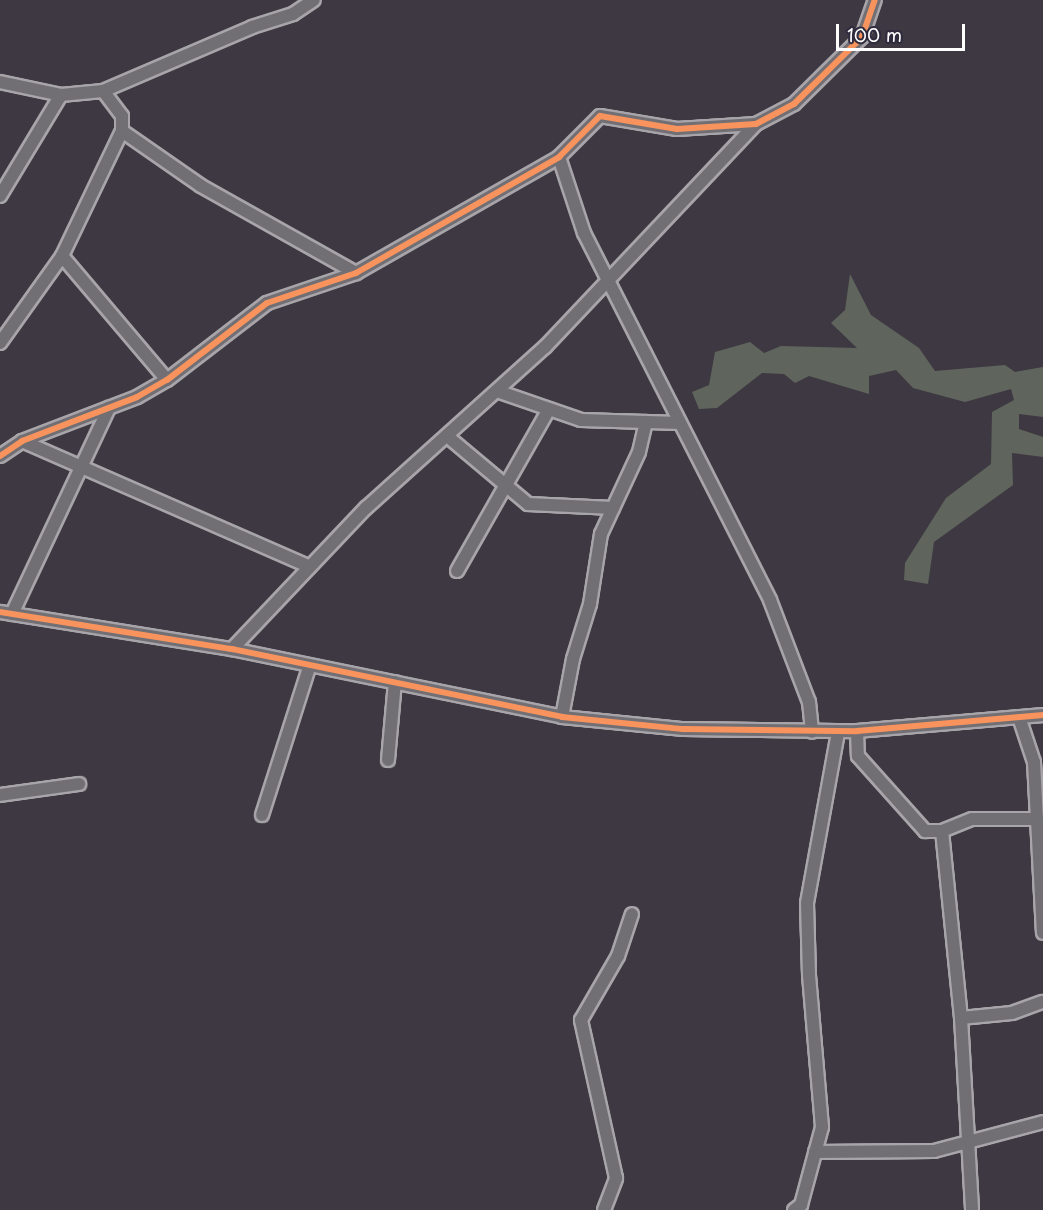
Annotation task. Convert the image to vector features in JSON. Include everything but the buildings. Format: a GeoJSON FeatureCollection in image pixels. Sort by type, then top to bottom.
{"type":"FeatureCollection","features":[{"type":"Feature","properties":{"kind":"street"},"geometry":{"type":"LineString","coordinates":[[0,82],[61,95],[103,91],[252,27],[294,14],[314,0]]}},
{"type":"Feature","properties":{"kind":"street"},"geometry":{"type":"LineString","coordinates":[[232,649],[366,508],[545,347],[756,124],[794,104],[862,38],[875,0]]}},
{"type":"Feature","properties":{"kind":"street"},"geometry":{"type":"LineString","coordinates":[[0,343],[62,256],[122,131],[122,116],[103,91]]}},
{"type":"Feature","properties":{"kind":"street"},"geometry":{"type":"LineString","coordinates":[[0,196],[61,95]]}},
{"type":"Feature","properties":{"kind":"street"},"geometry":{"type":"LineString","coordinates":[[0,456],[22,441],[109,408],[167,380],[267,303],[356,273],[559,157],[600,116],[677,129],[756,124]]}},
{"type":"Feature","properties":{"kind":"street"},"geometry":{"type":"LineString","coordinates":[[122,131],[201,186],[356,273]]}},
{"type":"Feature","properties":{"kind":"street"},"geometry":{"type":"LineString","coordinates":[[559,157],[584,233],[770,600],[809,702],[812,732]]}},
{"type":"Feature","properties":{"kind":"street"},"geometry":{"type":"LineString","coordinates":[[62,256],[167,380]]}},
{"type":"Feature","properties":{"kind":"street"},"geometry":{"type":"LineString","coordinates":[[497,391],[581,420],[680,423]]}},
{"type":"Feature","properties":{"kind":"street"},"geometry":{"type":"LineString","coordinates":[[109,408],[82,467],[6,613],[232,649],[562,717],[683,729],[838,732],[1043,715]]}},
{"type":"Feature","properties":{"kind":"street"},"geometry":{"type":"LineString","coordinates":[[456,571],[549,409]]}},
{"type":"Feature","properties":{"kind":"street"},"geometry":{"type":"LineString","coordinates":[[562,717],[573,659],[590,604],[601,534],[639,452],[646,422]]}},
{"type":"Feature","properties":{"kind":"street"},"geometry":{"type":"LineString","coordinates":[[447,436],[528,504],[613,508]]}},
{"type":"Feature","properties":{"kind":"street"},"geometry":{"type":"LineString","coordinates":[[22,441],[310,567]]}},
{"type":"Feature","properties":{"kind":"street"},"geometry":{"type":"LineString","coordinates":[[262,814],[310,665]]}},
{"type":"Feature","properties":{"kind":"street"},"geometry":{"type":"LineString","coordinates":[[388,760],[395,682]]}},
{"type":"Feature","properties":{"kind":"street"},"geometry":{"type":"LineString","coordinates":[[1019,717],[1034,762],[1043,933]]}},
{"type":"Feature","properties":{"kind":"street"},"geometry":{"type":"LineString","coordinates":[[857,731],[858,756],[926,831],[942,831],[972,819],[1037,819]]}},
{"type":"Feature","properties":{"kind":"street"},"geometry":{"type":"LineString","coordinates":[[800,1208],[822,1127],[808,975],[807,903],[838,732]]}},
{"type":"Feature","properties":{"kind":"street"},"geometry":{"type":"LineString","coordinates":[[0,795],[79,784]]}},
{"type":"Feature","properties":{"kind":"street"},"geometry":{"type":"LineString","coordinates":[[942,831],[961,1018],[972,1210]]}},
{"type":"Feature","properties":{"kind":"street"},"geometry":{"type":"LineString","coordinates":[[610,1207],[616,1178],[582,1020],[618,956],[632,914]]}},
{"type":"Feature","properties":{"kind":"street"},"geometry":{"type":"LineString","coordinates":[[961,1018],[1012,1013],[1043,1002]]}},
{"type":"Feature","properties":{"kind":"street"},"geometry":{"type":"LineString","coordinates":[[815,1152],[934,1151],[1043,1122]]}},
{"type":"Feature","properties":{"kind":"shaded area"},"geometry":{"type":"Polygon","coordinates":[[[850,274],[871,315],[919,348],[935,371],[1005,365],[1015,372],[1043,367],[1043,417],[1019,414],[1019,429],[1043,437],[1043,457],[1012,453],[1013,485],[934,542],[928,584],[904,580],[905,563],[946,498],[991,464],[992,412],[1014,400],[1011,389],[965,402],[913,388],[896,370],[869,376],[869,394],[809,376],[795,383],[784,374],[762,373],[717,408],[699,409],[692,392],[709,385],[715,352],[750,342],[764,353],[781,346],[857,348],[831,323],[845,310],[850,274]]]}},
{"type":"Feature","properties":{"kind":"cycle path"},"geometry":{"type":"LineString","coordinates":[[0,456],[22,441],[137,397],[167,380],[267,303],[356,273],[559,157],[600,116],[677,129],[756,124],[794,104],[862,37],[875,0]]}},
{"type":"Feature","properties":{"kind":"cycle path"},"geometry":{"type":"LineString","coordinates":[[0,612],[232,649],[562,717],[683,729],[857,731],[1043,715]]}}]}
